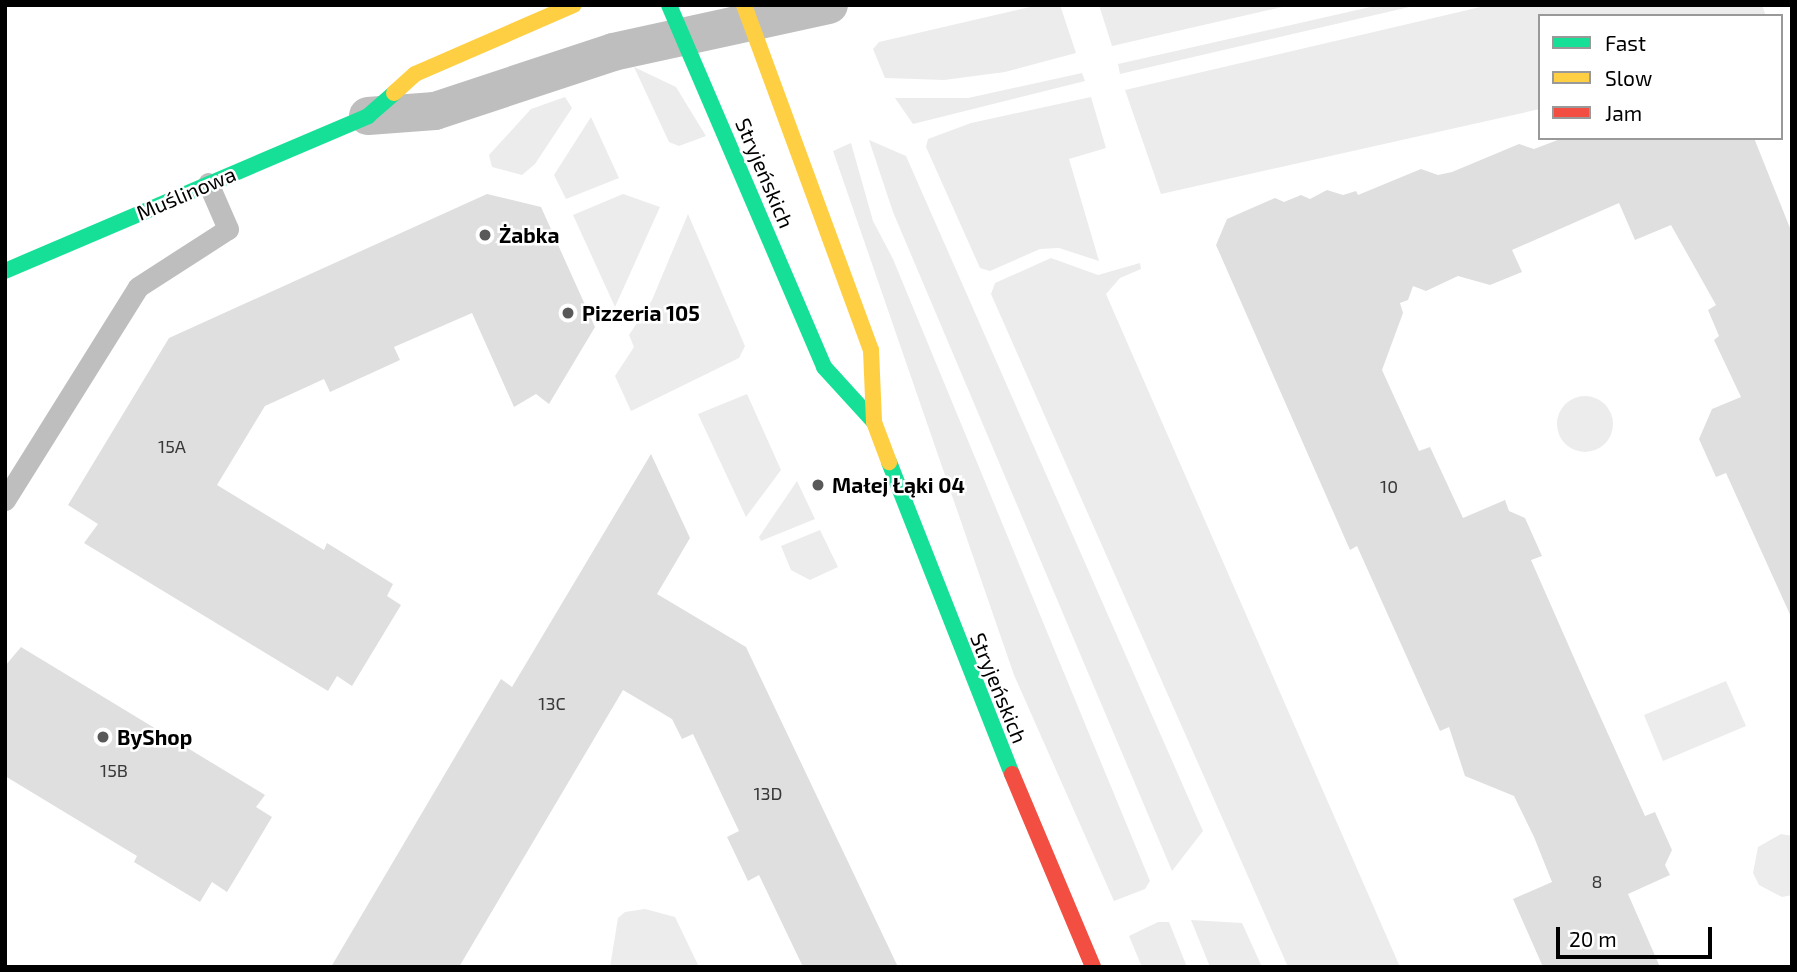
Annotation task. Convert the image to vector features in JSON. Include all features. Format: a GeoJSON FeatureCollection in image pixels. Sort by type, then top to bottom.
{"type":"FeatureCollection","features":[{"type":"Feature","properties":{"kind":"street","name":"Muślinowa"},"geometry":{"type":"LineString","coordinates":[[368,116],[415,74],[574,5]]}},
{"type":"Feature","properties":{"kind":"street","name":"Muślinowa"},"geometry":{"type":"LineString","coordinates":[[5,271],[368,116],[435,111],[676,20],[829,5]]}},
{"type":"Feature","properties":{"kind":"street","name":"Stryjeńskich"},"geometry":{"type":"LineString","coordinates":[[747,14],[871,350],[874,422],[933,583],[1093,967]]}},
{"type":"Feature","properties":{"kind":"street","name":"Stryjeńskich"},"geometry":{"type":"LineString","coordinates":[[676,20],[824,367],[874,422]]}},
{"type":"Feature","properties":{"kind":"lane"},"geometry":{"type":"LineString","coordinates":[[5,500],[138,287],[228,229],[208,183]]}},
{"type":"Feature","properties":{"kind":"shaded area"},"geometry":{"type":"Polygon","coordinates":[[[1039,5],[1060,5],[1076,53],[1005,72],[944,80],[885,78],[873,49],[879,42],[1039,5]]]}},
{"type":"Feature","properties":{"kind":"shaded area"},"geometry":{"type":"Polygon","coordinates":[[[1099,5],[1291,5],[1112,46],[1099,5]]]}},
{"type":"Feature","properties":{"kind":"shaded area"},"geometry":{"type":"Polygon","coordinates":[[[1379,5],[1418,5],[1120,74],[1118,64],[1379,5]]]}},
{"type":"Feature","properties":{"kind":"shaded area"},"geometry":{"type":"Polygon","coordinates":[[[1489,5],[1762,5],[1765,14],[1538,14],[1538,109],[1161,194],[1125,90],[1489,5]]]}},
{"type":"Feature","properties":{"kind":"shaded area"},"geometry":{"type":"Polygon","coordinates":[[[634,67],[676,87],[706,136],[679,146],[669,142],[634,67]]]}},
{"type":"Feature","properties":{"kind":"shaded area"},"geometry":{"type":"Polygon","coordinates":[[[1082,73],[1085,81],[913,124],[895,98],[968,98],[1082,73]]]}},
{"type":"Feature","properties":{"kind":"shaded area"},"geometry":{"type":"Polygon","coordinates":[[[565,97],[572,108],[535,164],[522,175],[492,167],[489,155],[531,109],[565,97]]]}},
{"type":"Feature","properties":{"kind":"shaded area"},"geometry":{"type":"Polygon","coordinates":[[[1091,97],[1106,148],[1069,159],[1099,261],[1059,248],[1040,249],[990,271],[980,268],[926,147],[928,139],[971,123],[1091,97]]]}},
{"type":"Feature","properties":{"kind":"shaded area"},"geometry":{"type":"Polygon","coordinates":[[[591,117],[619,178],[566,199],[554,175],[591,117]]]}},
{"type":"Feature","properties":{"kind":"shaded area"},"geometry":{"type":"Polygon","coordinates":[[[869,140],[906,156],[1203,831],[1172,871],[893,212],[869,140]]]}},
{"type":"Feature","properties":{"kind":"shaded area"},"geometry":{"type":"Polygon","coordinates":[[[851,143],[873,221],[893,259],[1150,881],[1145,889],[1114,901],[1014,675],[833,151],[851,143]]]}},
{"type":"Feature","properties":{"kind":"shaded area"},"geometry":{"type":"Polygon","coordinates":[[[623,194],[660,207],[615,307],[573,215],[623,194]]]}},
{"type":"Feature","properties":{"kind":"shaded area"},"geometry":{"type":"Polygon","coordinates":[[[688,214],[745,346],[739,358],[631,411],[615,376],[634,347],[629,335],[652,300],[688,214]]]}},
{"type":"Feature","properties":{"kind":"shaded area"},"geometry":{"type":"Polygon","coordinates":[[[1051,258],[1098,275],[1140,263],[1141,269],[1120,278],[1106,294],[1400,967],[1288,967],[991,294],[995,283],[1051,258]]]}},
{"type":"Feature","properties":{"kind":"shaded area"},"geometry":{"type":"Polygon","coordinates":[[[747,394],[781,470],[746,517],[698,414],[747,394]]]}},
{"type":"Feature","properties":{"kind":"shaded area"},"geometry":{"type":"Polygon","coordinates":[[[1579,396],[1591,396],[1601,400],[1609,408],[1613,424],[1609,440],[1601,448],[1591,452],[1579,452],[1569,448],[1561,440],[1557,430],[1557,418],[1561,408],[1569,400],[1579,396]]]}},
{"type":"Feature","properties":{"kind":"shaded area"},"geometry":{"type":"Polygon","coordinates":[[[797,481],[815,519],[761,541],[759,537],[797,481]]]}},
{"type":"Feature","properties":{"kind":"shaded area"},"geometry":{"type":"Polygon","coordinates":[[[820,530],[838,567],[810,580],[791,570],[781,546],[820,530]]]}},
{"type":"Feature","properties":{"kind":"shaded area"},"geometry":{"type":"Polygon","coordinates":[[[1726,681],[1746,726],[1663,761],[1644,715],[1726,681]]]}},
{"type":"Feature","properties":{"kind":"shaded area"},"geometry":{"type":"Polygon","coordinates":[[[1781,834],[1792,836],[1792,895],[1782,897],[1759,885],[1753,873],[1758,847],[1781,834]]]}},
{"type":"Feature","properties":{"kind":"shaded area"},"geometry":{"type":"Polygon","coordinates":[[[645,909],[675,917],[699,967],[610,967],[618,918],[625,912],[645,909]]]}},
{"type":"Feature","properties":{"kind":"shaded area"},"geometry":{"type":"Polygon","coordinates":[[[1191,920],[1242,923],[1262,967],[1210,967],[1191,920]]]}},
{"type":"Feature","properties":{"kind":"shaded area"},"geometry":{"type":"Polygon","coordinates":[[[1158,922],[1169,922],[1187,967],[1142,967],[1129,936],[1158,922]]]}},
{"type":"Feature","properties":{"kind":"building"},"geometry":{"type":"Polygon","coordinates":[[[1558,140],[1755,140],[1792,233],[1792,619],[1726,473],[1716,477],[1699,439],[1712,409],[1741,397],[1714,340],[1719,336],[1708,310],[1716,305],[1671,225],[1635,240],[1619,203],[1512,250],[1522,272],[1490,285],[1458,276],[1426,291],[1413,286],[1408,300],[1400,303],[1403,313],[1382,370],[1419,451],[1430,447],[1463,518],[1505,500],[1509,511],[1525,518],[1542,556],[1531,560],[1586,685],[1645,816],[1655,812],[1672,850],[1665,865],[1670,875],[1628,894],[1660,967],[1543,967],[1513,899],[1552,882],[1534,837],[1514,796],[1465,776],[1449,727],[1440,731],[1357,546],[1350,550],[1216,245],[1227,219],[1275,198],[1284,202],[1301,195],[1310,199],[1327,190],[1343,195],[1356,191],[1358,195],[1421,169],[1438,175],[1452,172],[1519,144],[1534,149],[1558,140]]]}},
{"type":"Feature","properties":{"kind":"building"},"geometry":{"type":"Polygon","coordinates":[[[487,194],[541,207],[595,327],[549,404],[536,394],[514,407],[472,313],[394,347],[400,360],[330,392],[324,379],[265,406],[217,485],[324,550],[327,543],[393,584],[387,596],[401,605],[352,686],[337,676],[328,691],[84,543],[98,524],[68,505],[169,338],[487,194]]]}},
{"type":"Feature","properties":{"kind":"building"},"geometry":{"type":"Polygon","coordinates":[[[651,454],[690,538],[657,594],[746,647],[898,967],[803,967],[759,875],[748,881],[727,837],[739,831],[693,734],[682,739],[672,719],[623,690],[459,967],[331,967],[501,679],[512,687],[651,454]]]}},
{"type":"Feature","properties":{"kind":"building"},"geometry":{"type":"Polygon","coordinates":[[[21,647],[265,795],[256,807],[272,817],[227,892],[212,882],[200,902],[134,862],[137,856],[5,776],[5,666],[21,647]]]}},
{"type":"Feature","properties":{"kind":"traffic: fast"},"geometry":{"type":"LineString","coordinates":[[669,5],[824,367],[874,422]]}},
{"type":"Feature","properties":{"kind":"traffic: fast"},"geometry":{"type":"LineString","coordinates":[[5,271],[368,116],[394,93]]}},
{"type":"Feature","properties":{"kind":"traffic: fast"},"geometry":{"type":"LineString","coordinates":[[889,462],[1012,774]]}},
{"type":"Feature","properties":{"kind":"traffic: slow"},"geometry":{"type":"LineString","coordinates":[[394,93],[415,74],[574,5]]}},
{"type":"Feature","properties":{"kind":"traffic: slow"},"geometry":{"type":"LineString","coordinates":[[744,5],[871,350],[874,422],[889,462]]}},
{"type":"Feature","properties":{"kind":"traffic: jam"},"geometry":{"type":"LineString","coordinates":[[1012,774],[1093,967]]}},
{"type":"Feature","properties":{"kind":"place","name":"Żabka"},"geometry":{"type":"Point","coordinates":[485,235]}},
{"type":"Feature","properties":{"kind":"place","name":"Pizzeria 105"},"geometry":{"type":"Point","coordinates":[568,313]}},
{"type":"Feature","properties":{"kind":"place","name":"Małej Łąki 04"},"geometry":{"type":"Point","coordinates":[818,485]}},
{"type":"Feature","properties":{"kind":"place","name":"ByShop"},"geometry":{"type":"Point","coordinates":[103,737]}}]}
